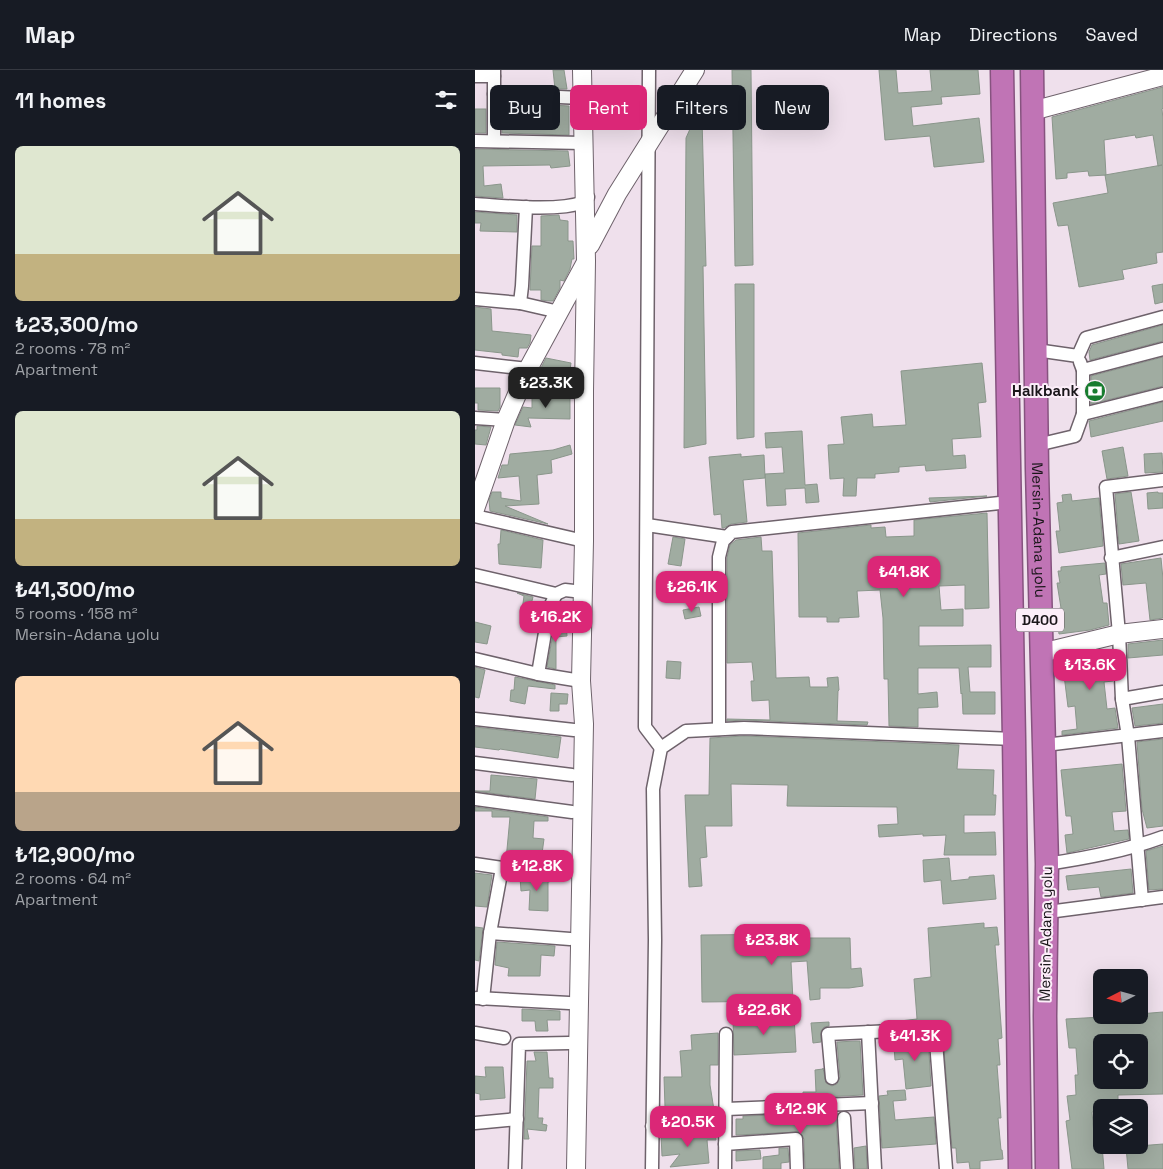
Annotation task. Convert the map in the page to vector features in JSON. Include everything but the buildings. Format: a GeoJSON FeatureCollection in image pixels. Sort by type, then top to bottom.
{"type":"FeatureCollection","features":[{"type":"Feature","properties":{"kind":"highway","name":"Mersin-Adana yolu"},"geometry":{"type":"LineString","coordinates":[[1002,70],[1020,1169]]}},
{"type":"Feature","properties":{"kind":"highway","name":"Mersin-Adana yolu"},"geometry":{"type":"LineString","coordinates":[[1032,70],[1037,445],[1048,912],[1045,1016],[1047,1169]]}},
{"type":"Feature","properties":{"kind":"main road"},"geometry":{"type":"LineString","coordinates":[[582,70],[582,85]]}},
{"type":"Feature","properties":{"kind":"main road"},"geometry":{"type":"LineString","coordinates":[[576,1169],[584,724],[581,681],[590,70]]}},
{"type":"Feature","properties":{"kind":"main road"},"geometry":{"type":"LineString","coordinates":[[475,510],[478,489],[528,369],[559,312],[617,194],[695,70]]}},
{"type":"Feature","properties":{"kind":"main road"},"geometry":{"type":"LineString","coordinates":[[1032,111],[1163,76]]}},
{"type":"Feature","properties":{"kind":"main road"},"geometry":{"type":"LineString","coordinates":[[583,130],[587,199]]}},
{"type":"Feature","properties":{"kind":"main road"},"geometry":{"type":"LineString","coordinates":[[1041,653],[1119,634],[1163,629]]}},
{"type":"Feature","properties":{"kind":"main road"},"geometry":{"type":"LineString","coordinates":[[567,1169],[572,775],[574,730],[581,681]]}},
{"type":"Feature","properties":{"kind":"street"},"geometry":{"type":"LineString","coordinates":[[649,70],[645,727],[661,748]]}},
{"type":"Feature","properties":{"kind":"street"},"geometry":{"type":"LineString","coordinates":[[475,76],[494,73]]}},
{"type":"Feature","properties":{"kind":"street"},"geometry":{"type":"LineString","coordinates":[[494,130],[494,141]]}},
{"type":"Feature","properties":{"kind":"street"},"geometry":{"type":"LineString","coordinates":[[475,140],[583,143]]}},
{"type":"Feature","properties":{"kind":"street"},"geometry":{"type":"LineString","coordinates":[[475,204],[526,207],[573,206],[587,199]]}},
{"type":"Feature","properties":{"kind":"street"},"geometry":{"type":"LineString","coordinates":[[520,303],[526,207]]}},
{"type":"Feature","properties":{"kind":"street"},"geometry":{"type":"LineString","coordinates":[[475,300],[520,303],[559,312]]}},
{"type":"Feature","properties":{"kind":"street"},"geometry":{"type":"LineString","coordinates":[[1037,445],[1075,436],[1083,414],[1083,370],[1078,356],[1086,338],[1163,317]]}},
{"type":"Feature","properties":{"kind":"street"},"geometry":{"type":"LineString","coordinates":[[1083,370],[1163,349]]}},
{"type":"Feature","properties":{"kind":"street"},"geometry":{"type":"LineString","coordinates":[[1036,350],[1078,356]]}},
{"type":"Feature","properties":{"kind":"street"},"geometry":{"type":"LineString","coordinates":[[475,363],[528,369]]}},
{"type":"Feature","properties":{"kind":"street"},"geometry":{"type":"LineString","coordinates":[[1083,414],[1163,394]]}},
{"type":"Feature","properties":{"kind":"street"},"geometry":{"type":"LineString","coordinates":[[475,418],[506,420]]}},
{"type":"Feature","properties":{"kind":"street"},"geometry":{"type":"LineString","coordinates":[[1142,900],[1128,736],[1122,699],[1119,634],[1106,488],[1163,480]]}},
{"type":"Feature","properties":{"kind":"street"},"geometry":{"type":"LineString","coordinates":[[719,729],[719,557],[723,541],[732,532],[1009,502]]}},
{"type":"Feature","properties":{"kind":"street"},"geometry":{"type":"LineString","coordinates":[[475,516],[584,541]]}},
{"type":"Feature","properties":{"kind":"street"},"geometry":{"type":"LineString","coordinates":[[647,525],[727,537]]}},
{"type":"Feature","properties":{"kind":"street"},"geometry":{"type":"LineString","coordinates":[[1111,558],[1163,547]]}},
{"type":"Feature","properties":{"kind":"street"},"geometry":{"type":"LineString","coordinates":[[475,575],[555,594],[565,590],[583,592]]}},
{"type":"Feature","properties":{"kind":"street"},"geometry":{"type":"LineString","coordinates":[[538,674],[549,610],[555,594]]}},
{"type":"Feature","properties":{"kind":"street"},"geometry":{"type":"LineString","coordinates":[[475,659],[538,674],[581,681]]}},
{"type":"Feature","properties":{"kind":"street"},"geometry":{"type":"LineString","coordinates":[[1122,699],[1163,692]]}},
{"type":"Feature","properties":{"kind":"street"},"geometry":{"type":"LineString","coordinates":[[475,719],[574,730]]}},
{"type":"Feature","properties":{"kind":"street"},"geometry":{"type":"LineString","coordinates":[[652,1169],[655,940],[653,789],[661,748],[686,731],[744,728],[1014,739]]}},
{"type":"Feature","properties":{"kind":"street"},"geometry":{"type":"LineString","coordinates":[[1045,745],[1163,731]]}},
{"type":"Feature","properties":{"kind":"street"},"geometry":{"type":"LineString","coordinates":[[475,763],[572,775]]}},
{"type":"Feature","properties":{"kind":"street"},"geometry":{"type":"LineString","coordinates":[[475,799],[572,812]]}},
{"type":"Feature","properties":{"kind":"street"},"geometry":{"type":"LineString","coordinates":[[1047,864],[1105,855],[1163,837]]}},
{"type":"Feature","properties":{"kind":"street"},"geometry":{"type":"LineString","coordinates":[[475,864],[502,868],[571,870]]}},
{"type":"Feature","properties":{"kind":"street"},"geometry":{"type":"LineString","coordinates":[[502,868],[479,998],[569,1003]]}},
{"type":"Feature","properties":{"kind":"street"},"geometry":{"type":"LineString","coordinates":[[1048,912],[1163,897]]}},
{"type":"Feature","properties":{"kind":"street"},"geometry":{"type":"LineString","coordinates":[[490,934],[570,939]]}},
{"type":"Feature","properties":{"kind":"street"},"geometry":{"type":"LineString","coordinates":[[832,1078],[828,1034],[935,1029],[946,1169]]}},
{"type":"Feature","properties":{"kind":"street"},"geometry":{"type":"LineString","coordinates":[[868,1032],[875,1169]]}},
{"type":"Feature","properties":{"kind":"street"},"geometry":{"type":"LineString","coordinates":[[475,1033],[504,1038]]}},
{"type":"Feature","properties":{"kind":"street"},"geometry":{"type":"LineString","coordinates":[[725,1169],[726,1034]]}},
{"type":"Feature","properties":{"kind":"street"},"geometry":{"type":"LineString","coordinates":[[515,1169],[519,1044],[569,1043]]}},
{"type":"Feature","properties":{"kind":"street"},"geometry":{"type":"LineString","coordinates":[[725,1109],[872,1103]]}},
{"type":"Feature","properties":{"kind":"street"},"geometry":{"type":"LineString","coordinates":[[475,1123],[517,1118]]}},
{"type":"Feature","properties":{"kind":"street"},"geometry":{"type":"LineString","coordinates":[[845,1118],[847,1169]]}},
{"type":"Feature","properties":{"kind":"street"},"geometry":{"type":"LineString","coordinates":[[652,1126],[725,1123]]}},
{"type":"Feature","properties":{"kind":"street"},"geometry":{"type":"LineString","coordinates":[[725,1144],[796,1139],[797,1169]]}},
{"type":"Feature","properties":{"kind":"place","name":"Halkbank"},"geometry":{"type":"Point","coordinates":[1095,391]}}]}
